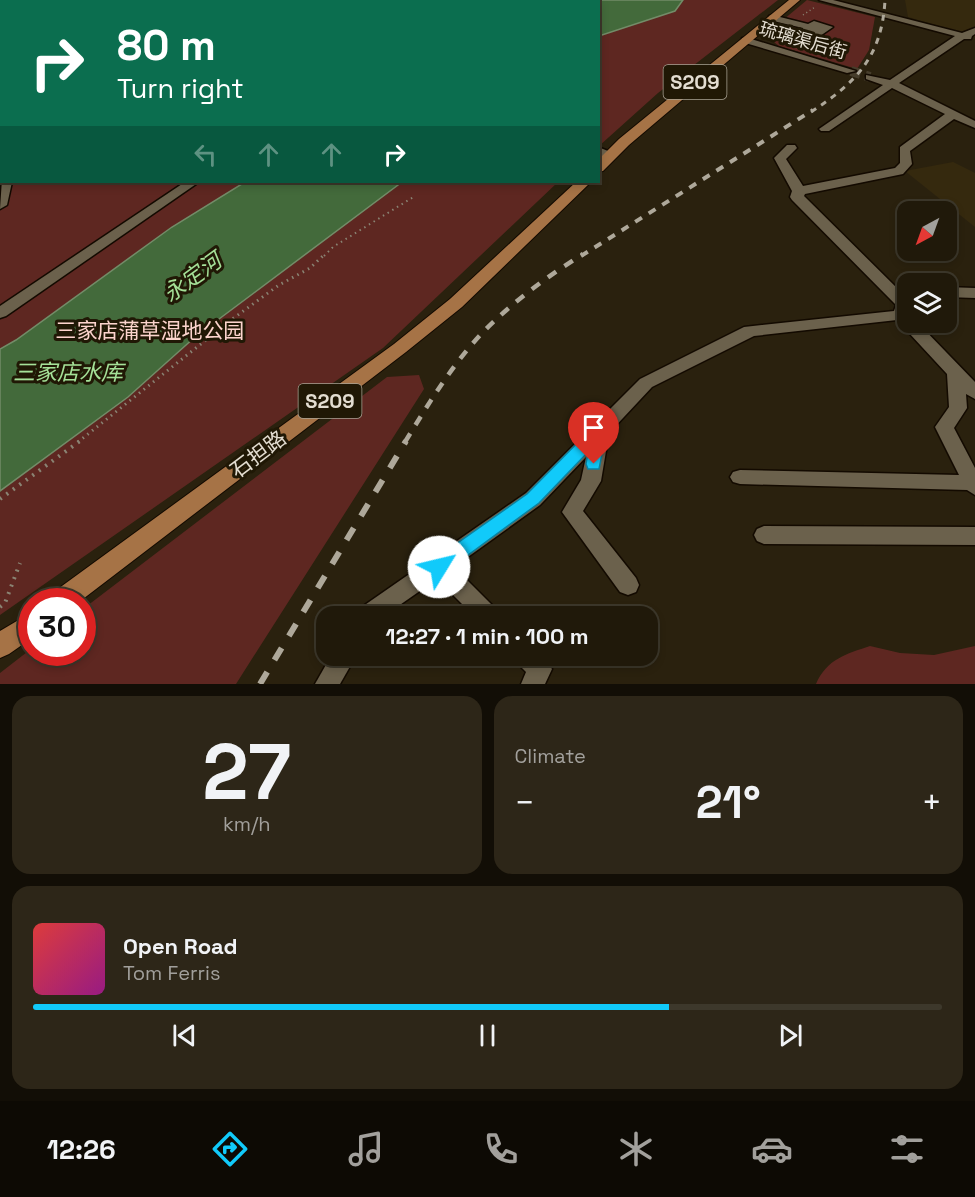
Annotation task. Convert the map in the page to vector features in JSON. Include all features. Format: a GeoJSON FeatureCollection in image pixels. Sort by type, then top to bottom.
{"type":"FeatureCollection","features":[{"type":"Feature","properties":{"kind":"main road","name":"S209"},"geometry":{"type":"LineString","coordinates":[[600,166],[745,40],[795,0]]}},
{"type":"Feature","properties":{"kind":"main road","name":"石担路"},"geometry":{"type":"LineString","coordinates":[[79,588],[400,348],[456,303],[583,183]]}},
{"type":"Feature","properties":{"kind":"main road"},"geometry":{"type":"LineString","coordinates":[[0,646],[18,633]]}},
{"type":"Feature","properties":{"kind":"street"},"geometry":{"type":"LineString","coordinates":[[823,0],[970,35]]}},
{"type":"Feature","properties":{"kind":"street"},"geometry":{"type":"LineString","coordinates":[[772,18],[810,27]]}},
{"type":"Feature","properties":{"kind":"street"},"geometry":{"type":"LineString","coordinates":[[825,129],[970,35]]}},
{"type":"Feature","properties":{"kind":"street","name":"琉璃渠后街"},"geometry":{"type":"LineString","coordinates":[[745,40],[851,71]]}},
{"type":"Feature","properties":{"kind":"street","name":"琉璃渠后街"},"geometry":{"type":"LineString","coordinates":[[870,76],[894,84],[975,125]]}},
{"type":"Feature","properties":{"kind":"street"},"geometry":{"type":"LineString","coordinates":[[799,190],[899,171],[906,164],[904,150],[953,114]]}},
{"type":"Feature","properties":{"kind":"street"},"geometry":{"type":"LineString","coordinates":[[791,148],[780,158],[799,190],[797,197],[897,300]]}},
{"type":"Feature","properties":{"kind":"street"},"geometry":{"type":"LineString","coordinates":[[600,152],[612,155]]}},
{"type":"Feature","properties":{"kind":"street"},"geometry":{"type":"LineString","coordinates":[[0,205],[6,183]]}},
{"type":"Feature","properties":{"kind":"street"},"geometry":{"type":"LineString","coordinates":[[0,313],[193,183]]}},
{"type":"Feature","properties":{"kind":"street"},"geometry":{"type":"LineString","coordinates":[[957,292],[975,293]]}},
{"type":"Feature","properties":{"kind":"street"},"geometry":{"type":"LineString","coordinates":[[382,606],[533,499],[646,383],[750,331],[897,308]]}},
{"type":"Feature","properties":{"kind":"street"},"geometry":{"type":"LineString","coordinates":[[924,333],[956,374],[975,393]]}},
{"type":"Feature","properties":{"kind":"street"},"geometry":{"type":"LineString","coordinates":[[740,477],[974,485],[944,427],[958,408],[956,374]]}},
{"type":"Feature","properties":{"kind":"street"},"geometry":{"type":"LineString","coordinates":[[600,430],[591,481],[572,512],[628,585]]}},
{"type":"Feature","properties":{"kind":"street"},"geometry":{"type":"LineString","coordinates":[[764,535],[975,536]]}},
{"type":"Feature","properties":{"kind":"street"},"geometry":{"type":"LineString","coordinates":[[439,567],[478,606]]}},
{"type":"Feature","properties":{"kind":"street"},"geometry":{"type":"LineString","coordinates":[[327,684],[338,666]]}},
{"type":"Feature","properties":{"kind":"street"},"geometry":{"type":"LineString","coordinates":[[533,684],[540,669],[537,666]]}},
{"type":"Feature","properties":{"kind":"path"},"geometry":{"type":"LineString","coordinates":[[0,498],[57,459],[279,285],[310,268],[333,247],[415,196]]}},
{"type":"Feature","properties":{"kind":"path"},"geometry":{"type":"LineString","coordinates":[[0,607],[5,603],[20,563]]}},
{"type":"Feature","properties":{"kind":"shaded area"},"geometry":{"type":"Polygon","coordinates":[[[905,0],[975,0],[975,37],[908,17],[905,0]]]}},
{"type":"Feature","properties":{"kind":"shaded area"},"geometry":{"type":"Polygon","coordinates":[[[953,162],[975,173],[975,227],[957,213],[957,201],[942,201],[905,171],[953,162]]]}},
{"type":"Feature","properties":{"kind":"green space","name":"三家店蒲草湿地公园"},"geometry":{"type":"Polygon","coordinates":[[[600,0],[778,0],[658,93],[600,145],[600,0]]]}},
{"type":"Feature","properties":{"kind":"green space"},"geometry":{"type":"Polygon","coordinates":[[[807,0],[875,17],[869,50],[857,69],[779,46],[765,35],[807,0]]]}},
{"type":"Feature","properties":{"kind":"green space","name":"三家店蒲草湿地公园"},"geometry":{"type":"Polygon","coordinates":[[[0,183],[557,183],[383,348],[39,588],[18,588],[18,602],[0,615],[0,183]]]}},
{"type":"Feature","properties":{"kind":"green space"},"geometry":{"type":"Polygon","coordinates":[[[419,375],[424,389],[236,684],[0,684],[0,673],[18,659],[18,666],[96,666],[96,599],[387,377],[419,375]]]}},
{"type":"Feature","properties":{"kind":"green space"},"geometry":{"type":"Polygon","coordinates":[[[870,646],[900,653],[934,655],[975,646],[975,684],[816,684],[832,663],[845,655],[870,646]]]}},
{"type":"Feature","properties":{"kind":"water"},"geometry":{"type":"Polygon","coordinates":[[[600,0],[683,0],[675,11],[600,36],[600,0]]]}},
{"type":"Feature","properties":{"kind":"water","name":"三家店水库"},"geometry":{"type":"Polygon","coordinates":[[[243,183],[401,183],[195,337],[128,397],[0,491],[0,349],[16,340],[172,227],[243,183]]]}},
{"type":"Feature","properties":{"kind":"tunnel"},"geometry":{"type":"LineString","coordinates":[[851,71],[870,77]]}},
{"type":"Feature","properties":{"kind":"railway"},"geometry":{"type":"LineString","coordinates":[[811,112],[842,90],[864,66],[879,37],[885,0]]}},
{"type":"Feature","properties":{"kind":"railway"},"geometry":{"type":"LineString","coordinates":[[581,256],[813,110]]}},
{"type":"Feature","properties":{"kind":"railway"},"geometry":{"type":"LineString","coordinates":[[405,442],[432,398],[485,330],[532,289],[583,254]]}},
{"type":"Feature","properties":{"kind":"railway"},"geometry":{"type":"LineString","coordinates":[[260,684],[406,441]]}},
{"type":"Feature","properties":{"kind":"route"},"geometry":{"type":"LineString","coordinates":[[439,567],[533,499],[600,430],[594,464]]}},
{"type":"Feature","properties":{"kind":"water label","name":"永定河"},"geometry":{"type":"Point","coordinates":[192,277]}}]}
